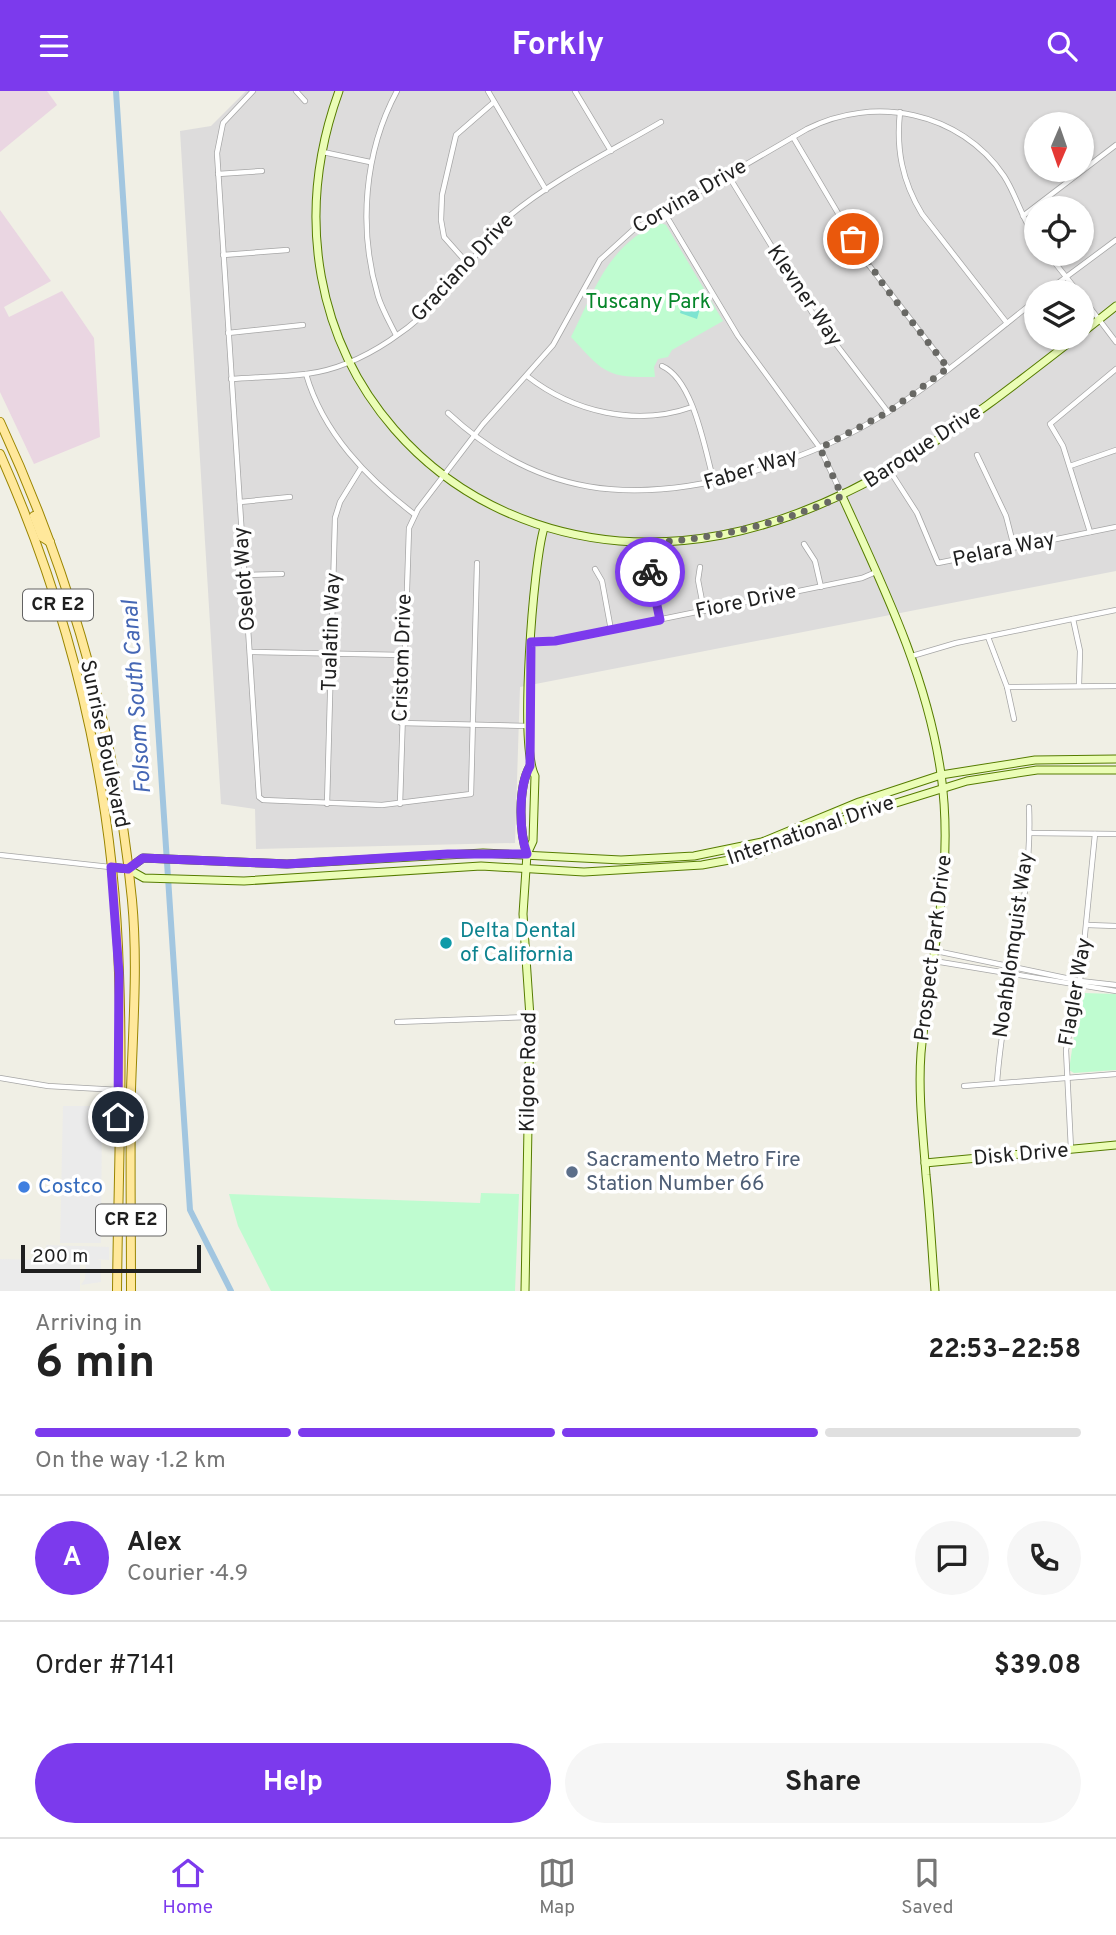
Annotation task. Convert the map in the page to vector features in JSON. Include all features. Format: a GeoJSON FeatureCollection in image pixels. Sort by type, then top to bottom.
{"type":"FeatureCollection","features":[{"type":"Feature","properties":{"kind":"main road","name":"Sunrise Boulevard"},"geometry":{"type":"LineString","coordinates":[[0,422],[50,542],[81,641],[109,750],[123,824],[135,974],[131,1124],[131,1291]]}},
{"type":"Feature","properties":{"kind":"main road"},"geometry":{"type":"LineString","coordinates":[[0,435],[12,460],[18,464]]}},
{"type":"Feature","properties":{"kind":"main road","name":"Sunrise Boulevard"},"geometry":{"type":"LineString","coordinates":[[0,454],[4,475],[47,570],[85,703],[104,804],[119,973],[117,1291]]}},
{"type":"Feature","properties":{"kind":"main road"},"geometry":{"type":"LineString","coordinates":[[4,475],[20,479],[42,537],[50,542]]}},
{"type":"Feature","properties":{"kind":"main road"},"geometry":{"type":"LineString","coordinates":[[119,1090],[126,1098],[131,1124]]}},
{"type":"Feature","properties":{"kind":"street","name":"Oselot Way"},"geometry":{"type":"LineString","coordinates":[[253,91],[231,112],[219,133],[218,174],[259,797],[327,804],[400,804],[471,794],[473,725]]}},
{"type":"Feature","properties":{"kind":"street"},"geometry":{"type":"LineString","coordinates":[[296,91],[305,101]]}},
{"type":"Feature","properties":{"kind":"street","name":"Baroque Drive"},"geometry":{"type":"LineString","coordinates":[[340,91],[322,152],[316,214],[322,282],[350,362],[382,415],[414,450],[443,476],[502,511],[544,528],[599,540],[648,543],[701,538],[752,528],[842,496],[890,471],[970,419],[1059,350]]}},
{"type":"Feature","properties":{"kind":"street"},"geometry":{"type":"LineString","coordinates":[[396,336],[378,297],[369,252],[370,162],[380,122],[397,91]]}},
{"type":"Feature","properties":{"kind":"street"},"geometry":{"type":"LineString","coordinates":[[488,91],[546,190]]}},
{"type":"Feature","properties":{"kind":"street"},"geometry":{"type":"LineString","coordinates":[[575,91],[611,151]]}},
{"type":"Feature","properties":{"kind":"street"},"geometry":{"type":"LineString","coordinates":[[468,265],[444,237],[441,220],[442,195],[456,135],[494,102]]}},
{"type":"Feature","properties":{"kind":"street"},"geometry":{"type":"LineString","coordinates":[[900,112],[900,156],[912,195],[922,214],[1007,323]]}},
{"type":"Feature","properties":{"kind":"street","name":"Corvina Drive"},"geometry":{"type":"LineString","coordinates":[[414,514],[474,435],[562,332],[587,279],[600,260],[624,237],[817,124],[849,114],[900,112],[948,127],[981,150],[1003,175],[1023,216]]}},
{"type":"Feature","properties":{"kind":"street","name":"Graciano Drive"},"geometry":{"type":"LineString","coordinates":[[231,379],[306,374],[350,362],[396,336],[455,283],[505,219],[546,190],[661,122]]}},
{"type":"Feature","properties":{"kind":"street"},"geometry":{"type":"LineString","coordinates":[[793,137],[868,264],[948,368]]}},
{"type":"Feature","properties":{"kind":"street"},"geometry":{"type":"LineString","coordinates":[[1023,216],[1116,145]]}},
{"type":"Feature","properties":{"kind":"street"},"geometry":{"type":"LineString","coordinates":[[322,152],[370,162]]}},
{"type":"Feature","properties":{"kind":"street"},"geometry":{"type":"LineString","coordinates":[[218,174],[262,171]]}},
{"type":"Feature","properties":{"kind":"street","name":"Klevner Way"},"geometry":{"type":"LineString","coordinates":[[728,175],[800,296],[888,412]]}},
{"type":"Feature","properties":{"kind":"street"},"geometry":{"type":"LineString","coordinates":[[664,212],[738,336],[820,448],[842,496]]}},
{"type":"Feature","properties":{"kind":"street"},"geometry":{"type":"LineString","coordinates":[[1062,280],[1116,240]]}},
{"type":"Feature","properties":{"kind":"street"},"geometry":{"type":"LineString","coordinates":[[223,255],[287,250]]}},
{"type":"Feature","properties":{"kind":"street"},"geometry":{"type":"LineString","coordinates":[[1057,266],[1068,280]]}},
{"type":"Feature","properties":{"kind":"street"},"geometry":{"type":"LineString","coordinates":[[1094,323],[1116,306]]}},
{"type":"Feature","properties":{"kind":"street","name":"Faber Way"},"geometry":{"type":"LineString","coordinates":[[448,412],[474,435],[527,466],[588,486],[618,491],[666,491],[714,482],[820,448],[888,412],[1024,310]]}},
{"type":"Feature","properties":{"kind":"street"},"geometry":{"type":"LineString","coordinates":[[1094,313],[1116,342]]}},
{"type":"Feature","properties":{"kind":"street"},"geometry":{"type":"LineString","coordinates":[[228,333],[303,324]]}},
{"type":"Feature","properties":{"kind":"street"},"geometry":{"type":"LineString","coordinates":[[662,366],[669,369],[681,384],[692,407],[714,482]]}},
{"type":"Feature","properties":{"kind":"street"},"geometry":{"type":"LineString","coordinates":[[1090,532],[1070,466],[1050,424],[1116,369]]}},
{"type":"Feature","properties":{"kind":"street"},"geometry":{"type":"LineString","coordinates":[[306,374],[320,409],[361,468],[414,514]]}},
{"type":"Feature","properties":{"kind":"street"},"geometry":{"type":"LineString","coordinates":[[527,376],[562,398],[601,412],[643,415],[692,407]]}},
{"type":"Feature","properties":{"kind":"street"},"geometry":{"type":"LineString","coordinates":[[1070,466],[1116,450]]}},
{"type":"Feature","properties":{"kind":"street"},"geometry":{"type":"LineString","coordinates":[[977,455],[1006,516],[1014,547]]}},
{"type":"Feature","properties":{"kind":"street","name":"Tualatin Way"},"geometry":{"type":"LineString","coordinates":[[327,804],[335,518],[340,502],[361,468]]}},
{"type":"Feature","properties":{"kind":"street","name":"Pelara Way"},"geometry":{"type":"LineString","coordinates":[[890,471],[924,526],[935,562],[944,564],[1116,527]]}},
{"type":"Feature","properties":{"kind":"street","name":"Prospect Park Drive"},"geometry":{"type":"LineString","coordinates":[[842,496],[912,656],[929,713],[943,789],[945,881],[920,1067],[920,1119],[935,1291]]}},
{"type":"Feature","properties":{"kind":"street"},"geometry":{"type":"LineString","coordinates":[[240,502],[290,498]]}},
{"type":"Feature","properties":{"kind":"street","name":"Cristom Drive"},"geometry":{"type":"LineString","coordinates":[[400,804],[407,537],[414,514]]}},
{"type":"Feature","properties":{"kind":"street","name":"Kilgore Road"},"geometry":{"type":"LineString","coordinates":[[525,1291],[530,1017],[523,914],[527,854],[533,841],[535,776],[530,766],[529,726],[533,579],[544,528]]}},
{"type":"Feature","properties":{"kind":"street"},"geometry":{"type":"LineString","coordinates":[[648,543],[660,620]]}},
{"type":"Feature","properties":{"kind":"street"},"geometry":{"type":"LineString","coordinates":[[804,544],[815,561],[821,587]]}},
{"type":"Feature","properties":{"kind":"street"},"geometry":{"type":"LineString","coordinates":[[473,725],[477,563]]}},
{"type":"Feature","properties":{"kind":"street"},"geometry":{"type":"LineString","coordinates":[[700,567],[698,580],[704,611]]}},
{"type":"Feature","properties":{"kind":"street"},"geometry":{"type":"LineString","coordinates":[[595,569],[602,581],[611,630]]}},
{"type":"Feature","properties":{"kind":"street","name":"Fiore Drive"},"geometry":{"type":"LineString","coordinates":[[531,642],[555,641],[821,587],[869,576],[876,571]]}},
{"type":"Feature","properties":{"kind":"street"},"geometry":{"type":"LineString","coordinates":[[244,575],[282,574]]}},
{"type":"Feature","properties":{"kind":"street"},"geometry":{"type":"LineString","coordinates":[[912,656],[988,636],[1116,610]]}},
{"type":"Feature","properties":{"kind":"street"},"geometry":{"type":"LineString","coordinates":[[1073,619],[1080,651],[1079,685]]}},
{"type":"Feature","properties":{"kind":"street"},"geometry":{"type":"LineString","coordinates":[[988,636],[1007,687],[1014,719]]}},
{"type":"Feature","properties":{"kind":"street"},"geometry":{"type":"LineString","coordinates":[[250,652],[403,655]]}},
{"type":"Feature","properties":{"kind":"street"},"geometry":{"type":"LineString","coordinates":[[1007,687],[1116,686]]}},
{"type":"Feature","properties":{"kind":"street"},"geometry":{"type":"LineString","coordinates":[[401,723],[529,726]]}},
{"type":"Feature","properties":{"kind":"street","name":"International Drive"},"geometry":{"type":"LineString","coordinates":[[1116,759],[1035,760],[941,775],[859,801],[780,835],[733,848],[645,860],[527,854],[448,854],[287,864],[143,858],[128,869],[144,878],[198,880],[298,879],[481,866],[584,872],[682,867],[751,856],[851,817],[967,781],[1037,770],[1116,770]]}},
{"type":"Feature","properties":{"kind":"street","name":"Noahblomquist Way"},"geometry":{"type":"LineString","coordinates":[[998,1083],[999,1050],[1014,971],[1030,833],[1029,807]]}},
{"type":"Feature","properties":{"kind":"street"},"geometry":{"type":"LineString","coordinates":[[1030,833],[1116,834]]}},
{"type":"Feature","properties":{"kind":"street","name":"Flagler Way"},"geometry":{"type":"LineString","coordinates":[[1071,1150],[1065,1077],[1066,1050],[1088,925],[1095,834]]}},
{"type":"Feature","properties":{"kind":"street"},"geometry":{"type":"LineString","coordinates":[[728,860],[741,852],[770,843],[780,835]]}},
{"type":"Feature","properties":{"kind":"street"},"geometry":{"type":"LineString","coordinates":[[682,867],[722,856],[733,848]]}},
{"type":"Feature","properties":{"kind":"street"},"geometry":{"type":"LineString","coordinates":[[0,855],[128,869]]}},
{"type":"Feature","properties":{"kind":"street"},"geometry":{"type":"LineString","coordinates":[[1088,925],[1116,926]]}},
{"type":"Feature","properties":{"kind":"street"},"geometry":{"type":"LineString","coordinates":[[936,951],[1014,971],[1116,991]]}},
{"type":"Feature","properties":{"kind":"street"},"geometry":{"type":"LineString","coordinates":[[934,961],[1014,971]]}},
{"type":"Feature","properties":{"kind":"street"},"geometry":{"type":"LineString","coordinates":[[1079,984],[1116,985]]}},
{"type":"Feature","properties":{"kind":"street"},"geometry":{"type":"LineString","coordinates":[[397,1022],[530,1017]]}},
{"type":"Feature","properties":{"kind":"street"},"geometry":{"type":"LineString","coordinates":[[964,1086],[1116,1074]]}},
{"type":"Feature","properties":{"kind":"street"},"geometry":{"type":"LineString","coordinates":[[0,1078],[48,1086],[119,1090]]}},
{"type":"Feature","properties":{"kind":"street","name":"Disk Drive"},"geometry":{"type":"LineString","coordinates":[[925,1163],[1116,1145]]}},
{"type":"Feature","properties":{"kind":"shaded area"},"geometry":{"type":"Polygon","coordinates":[[[0,91],[47,91],[57,105],[0,152],[0,91]]]}},
{"type":"Feature","properties":{"kind":"shaded area"},"geometry":{"type":"Polygon","coordinates":[[[246,91],[1116,91],[1116,571],[520,687],[515,843],[256,849],[255,809],[221,804],[180,131],[211,126],[246,91]]]}},
{"type":"Feature","properties":{"kind":"shaded area"},"geometry":{"type":"Polygon","coordinates":[[[0,210],[51,281],[4,307],[9,317],[62,291],[94,338],[100,437],[34,464],[0,392],[0,210]]]}},
{"type":"Feature","properties":{"kind":"shaded area"},"geometry":{"type":"Polygon","coordinates":[[[684,299],[701,305],[697,319],[680,313],[684,299]]]}},
{"type":"Feature","properties":{"kind":"shaded area"},"geometry":{"type":"Polygon","coordinates":[[[63,1106],[96,1106],[96,1113],[102,1113],[101,1243],[60,1243],[63,1106]]]}},
{"type":"Feature","properties":{"kind":"shaded area"},"geometry":{"type":"Polygon","coordinates":[[[46,1245],[109,1247],[109,1260],[96,1259],[101,1260],[101,1282],[81,1285],[85,1279],[86,1259],[80,1258],[80,1291],[0,1291],[0,1259],[45,1260],[46,1245]]]}},
{"type":"Feature","properties":{"kind":"green space","name":"Tuscany Park"},"geometry":{"type":"Polygon","coordinates":[[[661,223],[666,225],[723,321],[672,350],[668,357],[658,359],[654,367],[655,377],[615,374],[599,365],[571,337],[596,286],[615,256],[643,232],[661,223]]]}},
{"type":"Feature","properties":{"kind":"green space"},"geometry":{"type":"Polygon","coordinates":[[[1116,994],[1116,1070],[1074,1073],[1069,1070],[1080,995],[1116,994]]]}},
{"type":"Feature","properties":{"kind":"green space"},"geometry":{"type":"Polygon","coordinates":[[[481,1193],[519,1194],[515,1291],[271,1291],[238,1226],[229,1194],[480,1203],[481,1193]]]}},
{"type":"Feature","properties":{"kind":"waterway","name":"Folsom South Canal"},"geometry":{"type":"LineString","coordinates":[[116,91],[190,1210],[231,1291]]}},
{"type":"Feature","properties":{"kind":"way so far"},"geometry":{"type":"LineString","coordinates":[[650,572],[648,543],[722,535],[752,528],[813,509],[842,496],[820,448],[888,412],[948,368],[868,264],[853,239]]}},
{"type":"Feature","properties":{"kind":"place","name":"Delta Dental of California"},"geometry":{"type":"Point","coordinates":[446,943]}},
{"type":"Feature","properties":{"kind":"place","name":"Sacramento Metro Fire Station Number 66"},"geometry":{"type":"Point","coordinates":[572,1172]}},
{"type":"Feature","properties":{"kind":"place","name":"Costco"},"geometry":{"type":"Point","coordinates":[24,1187]}},
{"type":"Feature","properties":{"kind":"route"},"geometry":{"type":"LineString","coordinates":[[118,1117],[119,973],[111,867],[128,869],[143,858],[287,864],[448,854],[527,854],[523,841],[524,776],[530,766],[531,642],[555,641],[660,620],[650,572]]}}]}
